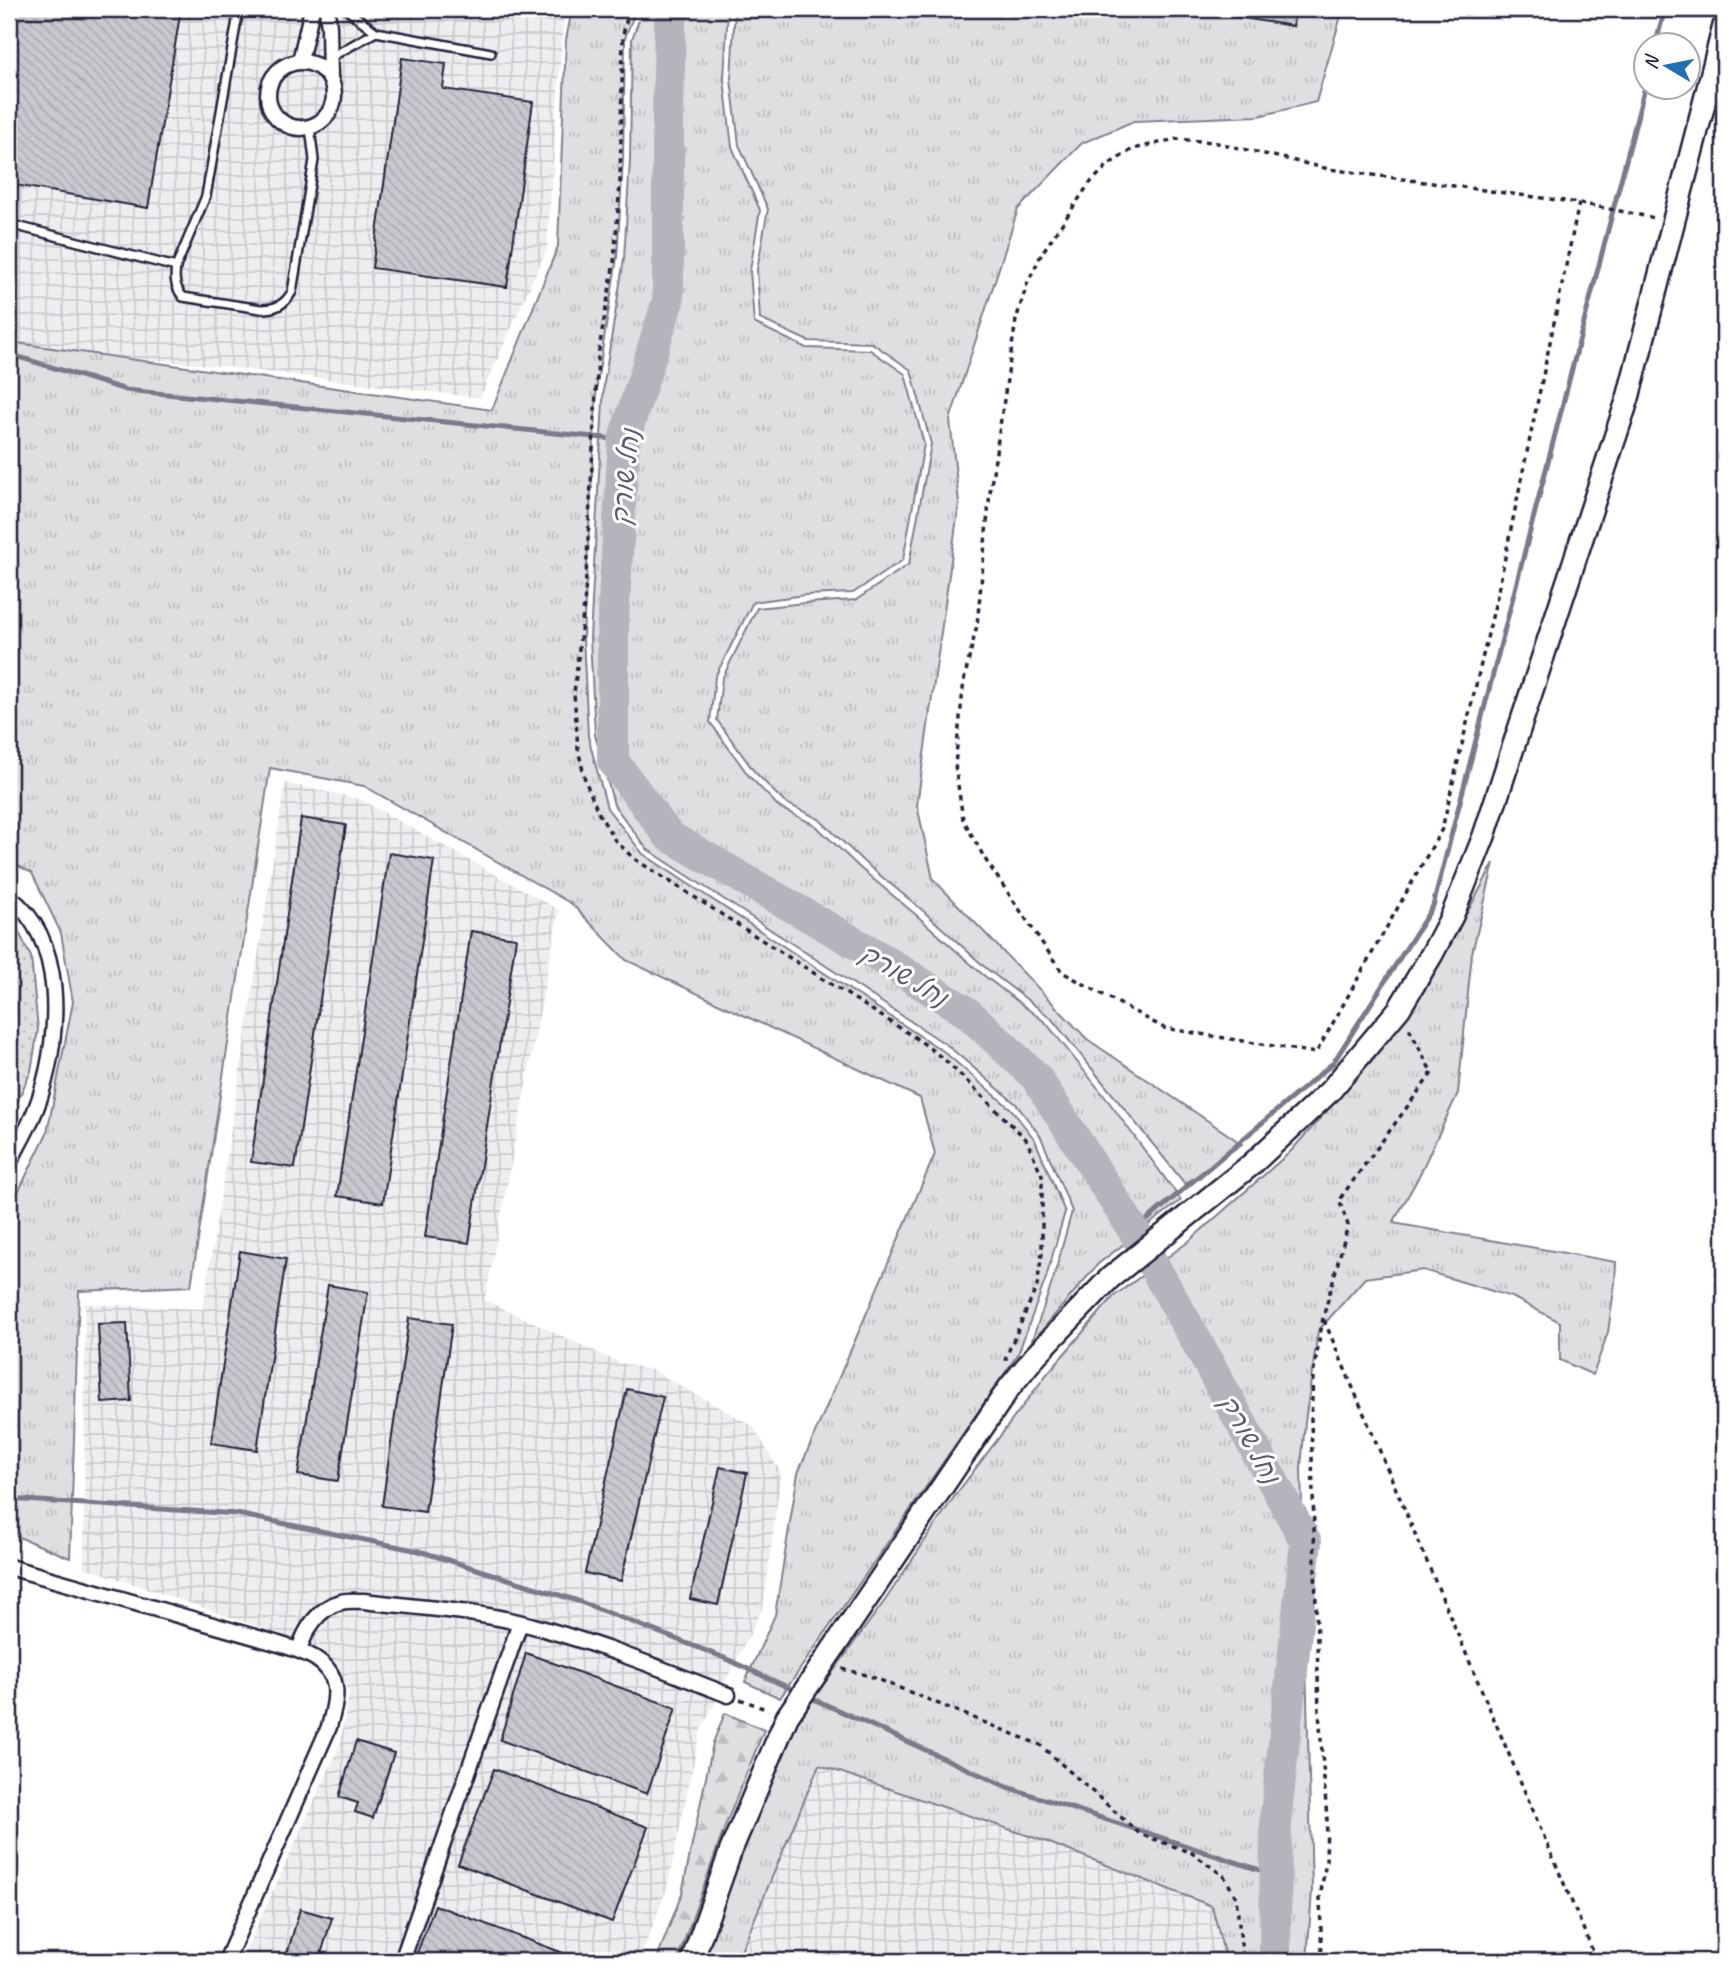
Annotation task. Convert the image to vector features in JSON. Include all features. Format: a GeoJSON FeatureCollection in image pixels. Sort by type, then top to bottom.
{"type":"FeatureCollection","features":[{"type":"Feature","properties":{"kind":"main road"},"geometry":{"type":"LineString","coordinates":[[692,1961],[731,1850],[787,1717],[1009,1388],[1036,1355],[1110,1278],[1252,1164],[1330,1091],[1399,1009],[1432,954],[1452,916],[1484,836],[1628,398],[1724,26]]}},
{"type":"Feature","properties":{"kind":"street"},"geometry":{"type":"LineString","coordinates":[[300,61],[312,9]]}},
{"type":"Feature","properties":{"kind":"street"},"geometry":{"type":"LineString","coordinates":[[327,9],[330,78]]}},
{"type":"Feature","properties":{"kind":"street"},"geometry":{"type":"LineString","coordinates":[[300,61],[316,64],[330,78],[334,88],[332,107],[319,123],[300,128],[289,126],[272,113],[267,91],[276,71],[285,65],[300,61]]}},
{"type":"Feature","properties":{"kind":"street"},"geometry":{"type":"LineString","coordinates":[[9,897],[32,921],[46,949],[53,979],[55,1009],[48,1070],[41,1096],[9,1163]]}},
{"type":"Feature","properties":{"kind":"street"},"geometry":{"type":"LineString","coordinates":[[9,1567],[299,1650],[310,1654],[328,1670],[335,1687],[329,1727],[226,1961]]}},
{"type":"Feature","properties":{"kind":"street"},"geometry":{"type":"LineString","coordinates":[[299,1650],[303,1635],[328,1607],[342,1602],[363,1601],[494,1617],[520,1623],[586,1642],[728,1695]]}},
{"type":"Feature","properties":{"kind":"street"},"geometry":{"type":"LineString","coordinates":[[402,1961],[520,1623]]}},
{"type":"Feature","properties":{"kind":"lane"},"geometry":{"type":"LineString","coordinates":[[239,9],[206,196],[176,267],[174,278],[177,290],[183,297],[261,309],[272,309],[285,303],[292,292],[314,160],[310,127]]}},
{"type":"Feature","properties":{"kind":"lane"},"geometry":{"type":"LineString","coordinates":[[346,9],[376,32],[491,53]]}},
{"type":"Feature","properties":{"kind":"lane"},"geometry":{"type":"LineString","coordinates":[[330,57],[376,32]]}},
{"type":"Feature","properties":{"kind":"lane"},"geometry":{"type":"LineString","coordinates":[[9,224],[176,267]]}},
{"type":"Feature","properties":{"kind":"path"},"geometry":{"type":"LineString","coordinates":[[629,9],[623,35],[621,183],[614,262],[598,355],[585,595],[574,693],[578,749],[585,780],[614,839],[633,858],[919,1040],[946,1061],[1026,1139],[1042,1175],[1042,1253],[1037,1286],[1006,1357],[1009,1388]]}},
{"type":"Feature","properties":{"kind":"path"},"geometry":{"type":"LineString","coordinates":[[1579,203],[1497,596],[1442,829],[1316,1053],[1164,1028],[1062,972],[985,859],[963,820],[955,765],[964,680],[977,625],[990,492],[1016,320],[1027,284],[1042,253],[1089,184],[1108,165],[1132,149],[1176,139],[1213,142],[1329,169],[1579,203],[1674,222]]}},
{"type":"Feature","properties":{"kind":"path"},"geometry":{"type":"LineString","coordinates":[[1322,1961],[1320,1898],[1326,1861],[1327,1819],[1319,1712],[1311,1419],[1313,1376],[1323,1318],[1348,1225],[1339,1200],[1432,1073],[1399,1009]]}},
{"type":"Feature","properties":{"kind":"path"},"geometry":{"type":"LineString","coordinates":[[1323,1318],[1597,1961]]}},
{"type":"Feature","properties":{"kind":"path"},"geometry":{"type":"LineString","coordinates":[[822,1663],[870,1676],[1040,1745],[1140,1834],[1192,1853],[1224,1876],[1236,1897],[1243,1961]]}},
{"type":"Feature","properties":{"kind":"path"},"geometry":{"type":"LineString","coordinates":[[728,1695],[787,1717]]}},
{"type":"Feature","properties":{"kind":"shaded area"},"geometry":{"type":"Polygon","coordinates":[[[9,9],[564,9],[547,248],[480,398],[228,367],[29,348],[9,336],[9,9]]]}},
{"type":"Feature","properties":{"kind":"shaded area"},"geometry":{"type":"Polygon","coordinates":[[[285,783],[360,799],[559,910],[485,1300],[620,1363],[652,1370],[753,1426],[781,1473],[763,1608],[700,1732],[667,1888],[639,1961],[241,1961],[340,1745],[349,1693],[338,1668],[320,1648],[84,1567],[85,1304],[203,1309],[285,783]]]}},
{"type":"Feature","properties":{"kind":"shaded area"},"geometry":{"type":"Polygon","coordinates":[[[819,1764],[1047,1842],[1212,1906],[1225,1958],[1223,1961],[737,1961],[819,1764]]]}},
{"type":"Feature","properties":{"kind":"green space"},"geometry":{"type":"Polygon","coordinates":[[[572,9],[636,9],[625,38],[623,160],[617,258],[597,383],[583,637],[588,736],[607,808],[643,854],[943,1051],[1011,1109],[1035,1140],[1065,1212],[1046,1278],[1018,1354],[780,1698],[745,1682],[775,1615],[798,1473],[935,1154],[920,1098],[626,960],[572,904],[364,786],[270,768],[191,1286],[79,1291],[70,1558],[9,1533],[9,1211],[47,1133],[73,1002],[61,933],[32,873],[9,861],[9,342],[492,410],[558,246],[566,40],[572,9]]]}},
{"type":"Feature","properties":{"kind":"green space"},"geometry":{"type":"Polygon","coordinates":[[[643,9],[728,9],[724,79],[732,147],[760,210],[750,270],[754,323],[806,348],[870,350],[905,374],[924,444],[903,560],[853,593],[805,595],[753,602],[715,677],[710,722],[749,776],[780,808],[815,825],[860,868],[982,974],[1046,1023],[1109,1102],[1181,1200],[1098,1264],[1031,1343],[1053,1280],[1072,1211],[1041,1137],[1016,1104],[947,1045],[647,849],[614,805],[595,735],[590,638],[604,383],[624,259],[630,160],[632,39],[643,9]]]}},
{"type":"Feature","properties":{"kind":"green space"},"geometry":{"type":"Polygon","coordinates":[[[735,9],[1343,9],[1316,102],[1259,116],[1134,121],[1082,143],[1018,209],[950,420],[959,503],[917,805],[933,879],[1087,1039],[1242,1144],[1185,1184],[1051,1018],[987,969],[920,908],[865,863],[819,819],[784,802],[754,771],[717,720],[722,679],[757,608],[856,600],[909,564],[931,444],[911,370],[872,343],[808,341],[760,319],[757,270],[768,209],[739,145],[731,79],[735,9]]]}},
{"type":"Feature","properties":{"kind":"green space"},"geometry":{"type":"Polygon","coordinates":[[[1494,863],[1472,953],[1458,1093],[1418,1178],[1393,1223],[1616,1262],[1608,1332],[1593,1375],[1560,1360],[1560,1322],[1512,1297],[1423,1270],[1365,1278],[1318,1331],[1301,1468],[1312,1890],[1307,1961],[1224,1961],[1212,1906],[1047,1842],[819,1765],[737,1961],[698,1961],[744,1833],[797,1721],[886,1599],[954,1497],[1047,1374],[1114,1296],[1188,1242],[1290,1152],[1374,1058],[1427,987],[1494,863]]]}},
{"type":"Feature","properties":{"kind":"green space"},"geometry":{"type":"Polygon","coordinates":[[[9,921],[17,928],[31,957],[38,1030],[31,1071],[9,1120],[9,921]]]}},
{"type":"Feature","properties":{"kind":"green space"},"geometry":{"type":"Polygon","coordinates":[[[725,1713],[764,1730],[727,1821],[677,1961],[656,1961],[682,1893],[713,1743],[725,1713]]]}},
{"type":"Feature","properties":{"kind":"building"},"geometry":{"type":"Polygon","coordinates":[[[9,9],[181,9],[148,208],[9,184],[9,9]]]}},
{"type":"Feature","properties":{"kind":"building"},"geometry":{"type":"Polygon","coordinates":[[[1237,9],[1295,9],[1293,26],[1236,17],[1237,9]]]}},
{"type":"Feature","properties":{"kind":"building"},"geometry":{"type":"Polygon","coordinates":[[[402,58],[446,64],[443,89],[533,102],[507,287],[372,268],[402,58]]]}},
{"type":"Feature","properties":{"kind":"building"},"geometry":{"type":"Polygon","coordinates":[[[301,818],[346,825],[295,1168],[251,1162],[301,818]]]}},
{"type":"Feature","properties":{"kind":"building"},"geometry":{"type":"Polygon","coordinates":[[[389,853],[434,860],[383,1203],[337,1196],[389,853]]]}},
{"type":"Feature","properties":{"kind":"building"},"geometry":{"type":"Polygon","coordinates":[[[471,931],[516,938],[469,1243],[425,1237],[471,931]]]}},
{"type":"Feature","properties":{"kind":"building"},"geometry":{"type":"Polygon","coordinates":[[[240,1251],[286,1259],[257,1450],[211,1443],[240,1251]]]}},
{"type":"Feature","properties":{"kind":"building"},"geometry":{"type":"Polygon","coordinates":[[[328,1285],[368,1292],[338,1481],[298,1475],[328,1285]]]}},
{"type":"Feature","properties":{"kind":"building"},"geometry":{"type":"Polygon","coordinates":[[[409,1318],[452,1324],[425,1512],[382,1506],[409,1318]]]}},
{"type":"Feature","properties":{"kind":"building"},"geometry":{"type":"Polygon","coordinates":[[[127,1323],[131,1401],[102,1403],[98,1324],[127,1323]]]}},
{"type":"Feature","properties":{"kind":"building"},"geometry":{"type":"Polygon","coordinates":[[[627,1389],[663,1397],[621,1581],[585,1573],[627,1389]]]}},
{"type":"Feature","properties":{"kind":"building"},"geometry":{"type":"Polygon","coordinates":[[[720,1467],[747,1473],[718,1605],[690,1599],[720,1467]]]}},
{"type":"Feature","properties":{"kind":"building"},"geometry":{"type":"Polygon","coordinates":[[[526,1653],[676,1708],[647,1794],[500,1740],[526,1653]]]}},
{"type":"Feature","properties":{"kind":"building"},"geometry":{"type":"Polygon","coordinates":[[[356,1741],[394,1753],[373,1818],[355,1812],[358,1803],[339,1797],[356,1741]]]}},
{"type":"Feature","properties":{"kind":"building"},"geometry":{"type":"Polygon","coordinates":[[[494,1769],[648,1827],[612,1922],[458,1864],[494,1769]]]}},
{"type":"Feature","properties":{"kind":"building"},"geometry":{"type":"Polygon","coordinates":[[[435,1905],[582,1960],[414,1961],[435,1905]]]}},
{"type":"Feature","properties":{"kind":"building"},"geometry":{"type":"Polygon","coordinates":[[[300,1909],[332,1918],[319,1961],[285,1961],[300,1909]]]}},
{"type":"Feature","properties":{"kind":"waterway","name":"נחל שורק"},"geometry":{"type":"LineString","coordinates":[[675,9],[670,22],[668,301],[624,440],[613,620],[613,761],[669,836],[876,955],[968,1013],[1036,1077],[1134,1231],[1198,1344],[1306,1542],[1276,1814],[1275,1961]]}},
{"type":"Feature","properties":{"kind":"waterway"},"geometry":{"type":"LineString","coordinates":[[1659,32],[1665,9]]}},
{"type":"Feature","properties":{"kind":"waterway"},"geometry":{"type":"LineString","coordinates":[[1134,1231],[1333,1063],[1433,906],[1641,102]]}},
{"type":"Feature","properties":{"kind":"waterway"},"geometry":{"type":"LineString","coordinates":[[9,354],[126,390],[624,440]]}},
{"type":"Feature","properties":{"kind":"waterway"},"geometry":{"type":"LineString","coordinates":[[9,1499],[237,1514],[419,1551],[578,1601],[722,1657],[798,1692]]}},
{"type":"Feature","properties":{"kind":"waterway"},"geometry":{"type":"LineString","coordinates":[[807,1696],[1007,1787],[1275,1875]]}}]}
